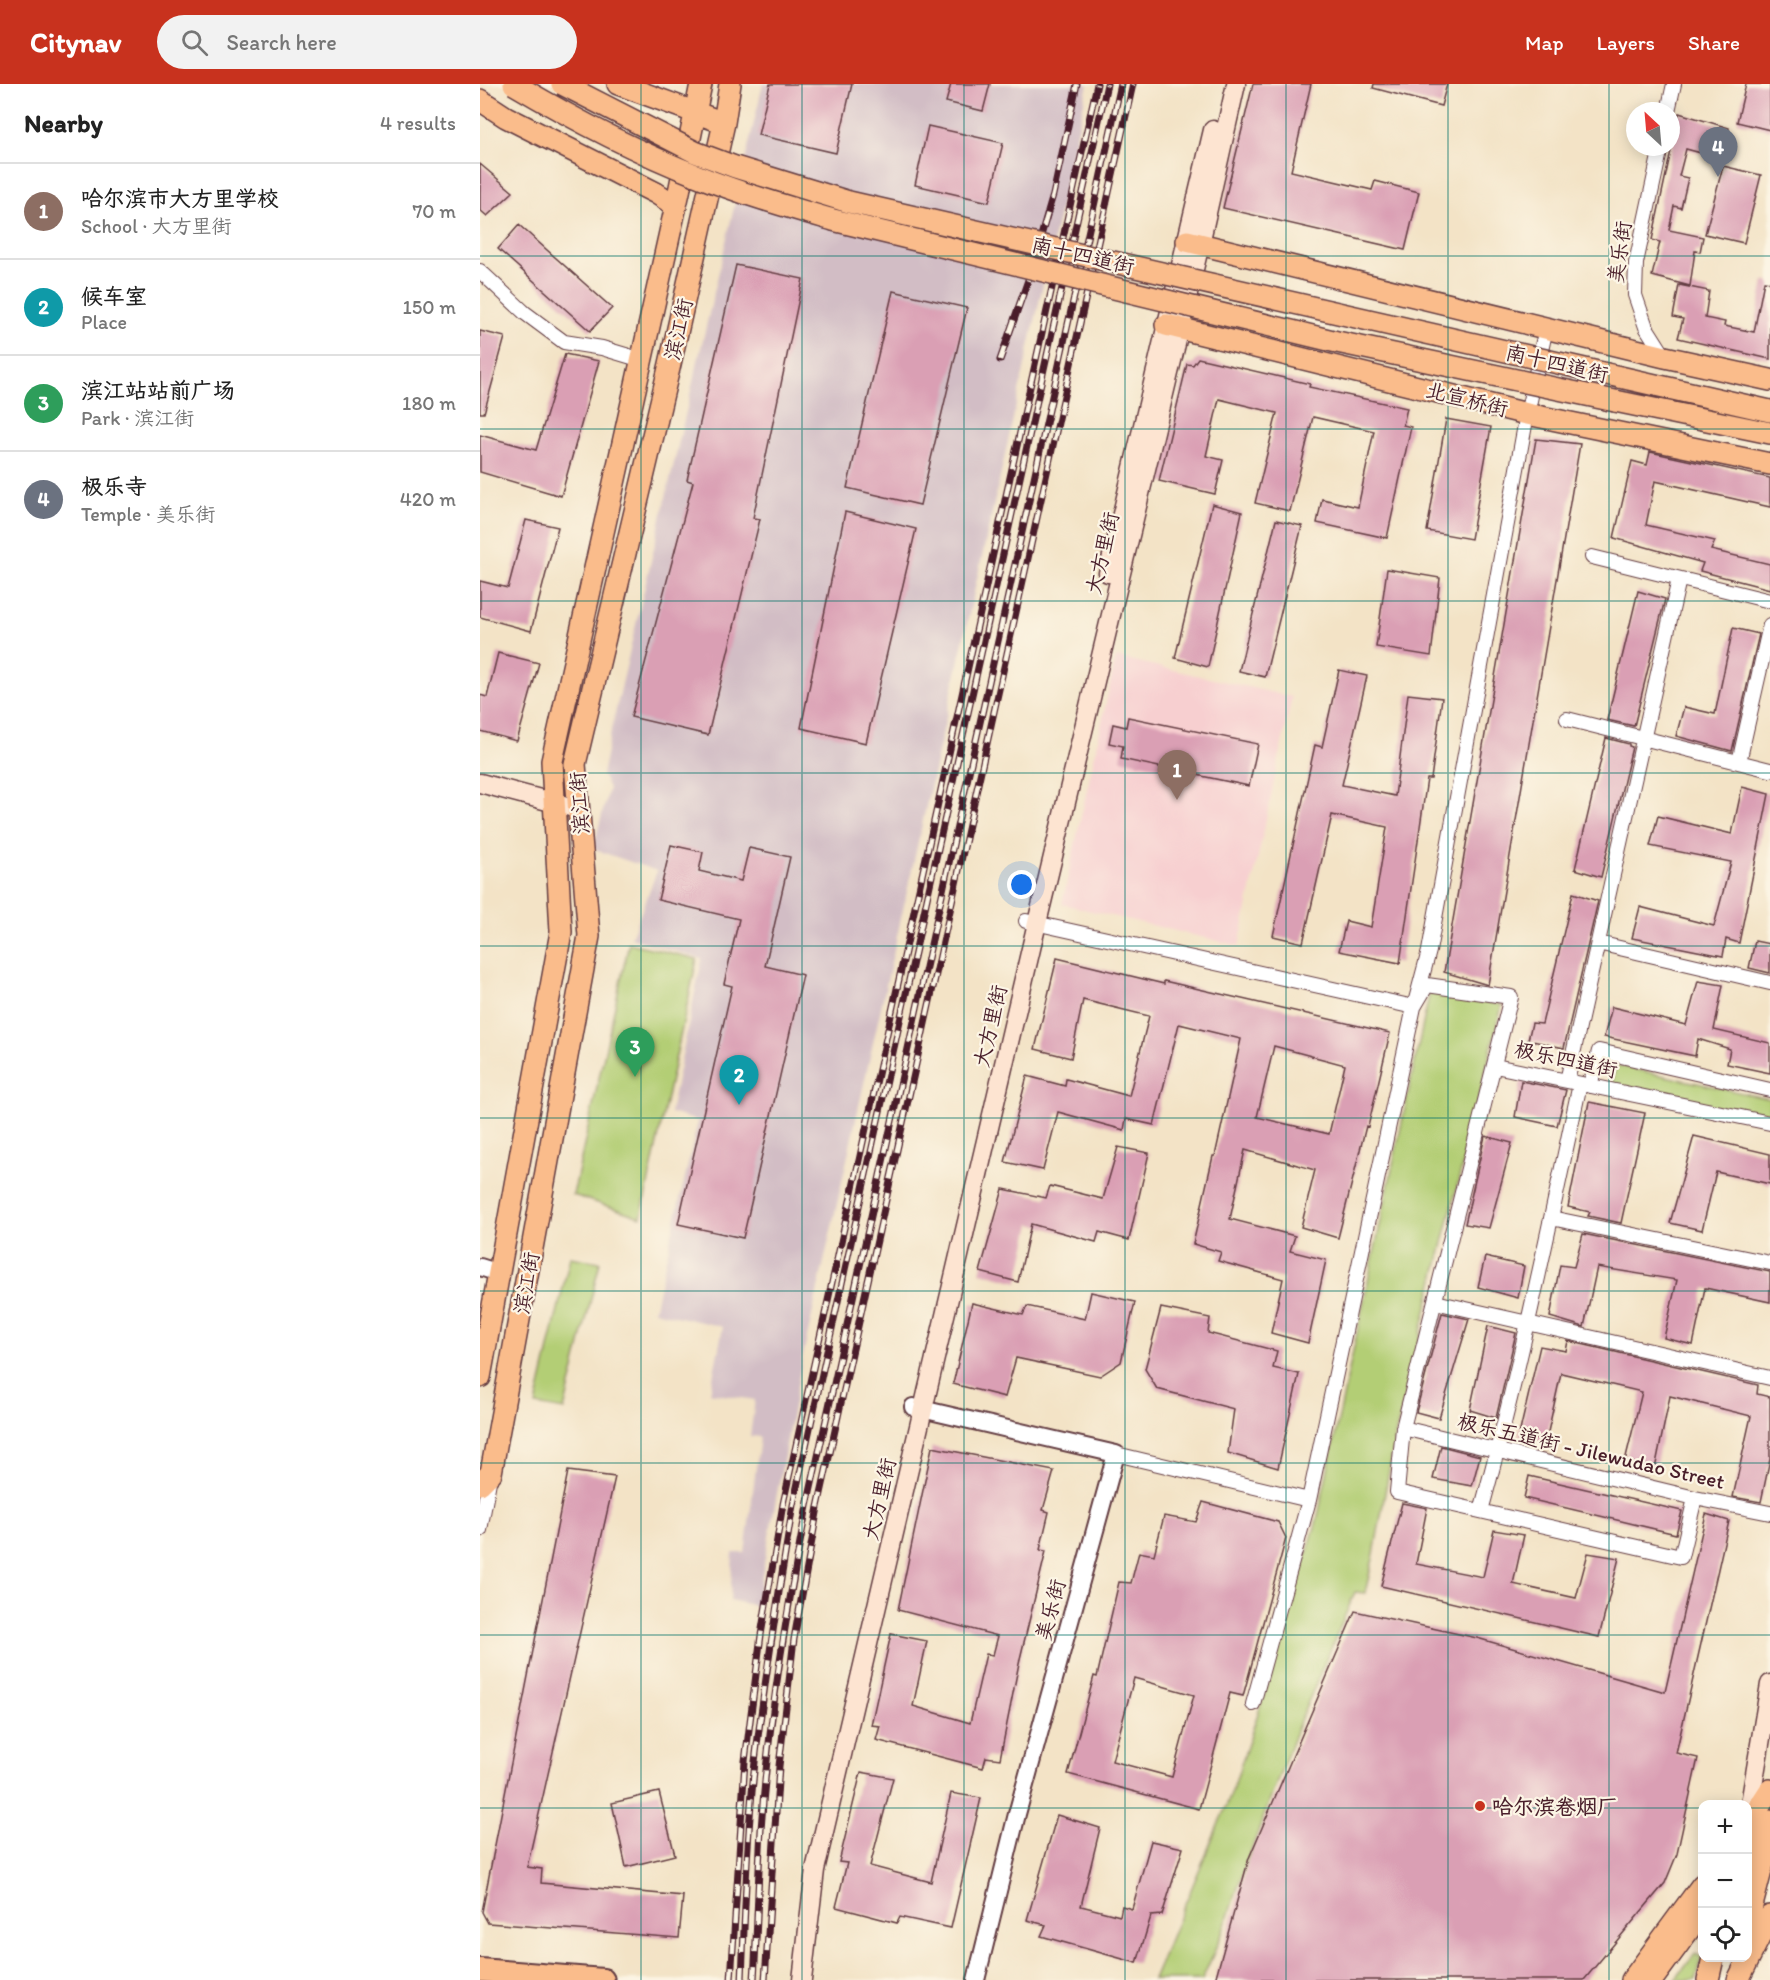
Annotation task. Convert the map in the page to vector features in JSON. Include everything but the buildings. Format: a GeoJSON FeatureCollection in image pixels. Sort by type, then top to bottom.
{"type":"FeatureCollection","features":[{"type":"Feature","properties":{"kind":"highway"},"geometry":{"type":"LineString","coordinates":[[480,1970],[603,1980]]}},
{"type":"Feature","properties":{"kind":"main road"},"geometry":{"type":"LineString","coordinates":[[514,84],[590,126],[669,164],[758,198],[823,217],[1337,342],[1770,433]]}},
{"type":"Feature","properties":{"kind":"main road","name":"南十四道街"},"geometry":{"type":"LineString","coordinates":[[562,84],[695,152],[735,167],[849,202],[1770,411]]}},
{"type":"Feature","properties":{"kind":"main road"},"geometry":{"type":"LineString","coordinates":[[618,84],[724,123]]}},
{"type":"Feature","properties":{"kind":"main road","name":"滨江街"},"geometry":{"type":"LineString","coordinates":[[480,1377],[489,1270],[561,932],[552,761],[676,206],[701,84]]}},
{"type":"Feature","properties":{"kind":"main road","name":"滨江街"},"geometry":{"type":"LineString","coordinates":[[485,1479],[589,936],[575,764],[670,364],[724,123],[730,84]]}},
{"type":"Feature","properties":{"kind":"main road","name":"大方里街"},"geometry":{"type":"LineString","coordinates":[[1193,243],[1223,84]]}},
{"type":"Feature","properties":{"kind":"main road","name":"大方里街"},"geometry":{"type":"LineString","coordinates":[[793,1980],[819,1819],[1172,327],[1236,84]]}},
{"type":"Feature","properties":{"kind":"main road"},"geometry":{"type":"LineString","coordinates":[[480,100],[506,117],[656,193],[676,206]]}},
{"type":"Feature","properties":{"kind":"main road"},"geometry":{"type":"LineString","coordinates":[[1193,243],[1665,357],[1770,380]]}},
{"type":"Feature","properties":{"kind":"main road","name":"北宣桥街"},"geometry":{"type":"LineString","coordinates":[[1172,327],[1527,414],[1770,464]]}},
{"type":"Feature","properties":{"kind":"main road"},"geometry":{"type":"LineString","coordinates":[[480,783],[578,809]]}},
{"type":"Feature","properties":{"kind":"main road","name":"大方里街"},"geometry":{"type":"LineString","coordinates":[[802,1980],[815,1870],[918,1408]]}},
{"type":"Feature","properties":{"kind":"main road"},"geometry":{"type":"LineString","coordinates":[[1751,1800],[1770,1684]]}},
{"type":"Feature","properties":{"kind":"main road"},"geometry":{"type":"LineString","coordinates":[[1752,1818],[1770,1790]]}},
{"type":"Feature","properties":{"kind":"main road"},"geometry":{"type":"LineString","coordinates":[[1752,1846],[1770,1821]]}},
{"type":"Feature","properties":{"kind":"main road"},"geometry":{"type":"LineString","coordinates":[[1752,1908],[1770,1836]]}},
{"type":"Feature","properties":{"kind":"main road"},"geometry":{"type":"LineString","coordinates":[[1632,1980],[1698,1890]]}},
{"type":"Feature","properties":{"kind":"main road"},"geometry":{"type":"LineString","coordinates":[[1736,1980],[1770,1916]]}},
{"type":"Feature","properties":{"kind":"main road"},"geometry":{"type":"LineString","coordinates":[[1652,1980],[1698,1917]]}},
{"type":"Feature","properties":{"kind":"main road"},"geometry":{"type":"LineString","coordinates":[[1708,1980],[1712,1962]]}},
{"type":"Feature","properties":{"kind":"main road"},"geometry":{"type":"LineString","coordinates":[[1736,1980],[1738,1962]]}},
{"type":"Feature","properties":{"kind":"street"},"geometry":{"type":"LineString","coordinates":[[1670,102],[1674,84]]}},
{"type":"Feature","properties":{"kind":"street","name":"美乐街"},"geometry":{"type":"LineString","coordinates":[[1658,156],[1636,263],[1635,295],[1646,327],[1665,357]]}},
{"type":"Feature","properties":{"kind":"street"},"geometry":{"type":"LineString","coordinates":[[480,271],[525,313],[564,342],[602,348],[642,360]]}},
{"type":"Feature","properties":{"kind":"street"},"geometry":{"type":"LineString","coordinates":[[1253,1704],[1310,1500],[1414,1007],[1429,951],[1527,414],[1546,328]]}},
{"type":"Feature","properties":{"kind":"street"},"geometry":{"type":"LineString","coordinates":[[1592,557],[1770,601]]}},
{"type":"Feature","properties":{"kind":"street"},"geometry":{"type":"LineString","coordinates":[[1481,1511],[1498,1450],[1551,1218],[1579,1083],[1598,943],[1679,579]]}},
{"type":"Feature","properties":{"kind":"street"},"geometry":{"type":"LineString","coordinates":[[1739,762],[1770,625]]}},
{"type":"Feature","properties":{"kind":"street"},"geometry":{"type":"LineString","coordinates":[[1567,718],[1770,770]]}},
{"type":"Feature","properties":{"kind":"street"},"geometry":{"type":"LineString","coordinates":[[1031,922],[1414,1007]]}},
{"type":"Feature","properties":{"kind":"street"},"geometry":{"type":"LineString","coordinates":[[1598,943],[1770,983]]}},
{"type":"Feature","properties":{"kind":"street","name":"极乐四道街"},"geometry":{"type":"LineString","coordinates":[[1414,1007],[1427,985],[1511,997],[1495,1066],[1770,1124]]}},
{"type":"Feature","properties":{"kind":"street"},"geometry":{"type":"LineString","coordinates":[[1579,1083],[1599,1051],[1770,1090]]}},
{"type":"Feature","properties":{"kind":"street"},"geometry":{"type":"LineString","coordinates":[[1495,1066],[1403,1428],[1397,1492],[1681,1557],[1695,1498]]}},
{"type":"Feature","properties":{"kind":"street"},"geometry":{"type":"LineString","coordinates":[[1551,1218],[1770,1263]]}},
{"type":"Feature","properties":{"kind":"street"},"geometry":{"type":"LineString","coordinates":[[1435,1302],[1770,1378]]}},
{"type":"Feature","properties":{"kind":"street"},"geometry":{"type":"LineString","coordinates":[[918,1408],[1310,1500]]}},
{"type":"Feature","properties":{"kind":"street","name":"极乐五道街 - Jilewudao Street"},"geometry":{"type":"LineString","coordinates":[[1403,1428],[1695,1498],[1770,1513]]}},
{"type":"Feature","properties":{"kind":"street","name":"美乐街"},"geometry":{"type":"LineString","coordinates":[[976,1980],[1017,1814],[1116,1454]]}},
{"type":"Feature","properties":{"kind":"street","name":"滨江街"},"geometry":{"type":"LineString","coordinates":[[480,1530],[485,1479]]}},
{"type":"Feature","properties":{"kind":"shaded area"},"geometry":{"type":"Polygon","coordinates":[[[763,84],[1088,84],[802,1360],[756,1606],[730,1600],[733,1553],[745,1553],[760,1437],[750,1436],[755,1400],[710,1393],[723,1327],[654,1311],[698,1121],[670,1113],[702,959],[631,938],[657,871],[593,849],[609,788],[602,775],[611,731],[763,84]]]}},
{"type":"Feature","properties":{"kind":"shaded area"},"geometry":{"type":"Polygon","coordinates":[[[1116,657],[1292,697],[1239,946],[1062,904],[1116,657]]]}},
{"type":"Feature","properties":{"kind":"green space"},"geometry":{"type":"Polygon","coordinates":[[[629,943],[697,959],[641,1217],[573,1195],[629,943]]]}},
{"type":"Feature","properties":{"kind":"green space"},"geometry":{"type":"Polygon","coordinates":[[[1430,991],[1502,1005],[1396,1432],[1365,1593],[1355,1592],[1300,1721],[1222,1934],[1202,1980],[1153,1980],[1232,1792],[1271,1674],[1317,1520],[1430,991]]]}},
{"type":"Feature","properties":{"kind":"green space"},"geometry":{"type":"Polygon","coordinates":[[[1615,1065],[1770,1099],[1770,1121],[1613,1084],[1615,1065]]]}},
{"type":"Feature","properties":{"kind":"green space"},"geometry":{"type":"Polygon","coordinates":[[[570,1257],[600,1262],[564,1410],[536,1405],[570,1257]]]}},
{"type":"Feature","properties":{"kind":"green space"},"geometry":{"type":"Polygon","coordinates":[[[1695,1954],[1698,1955],[1698,1962],[1701,1962],[1696,1980],[1675,1980],[1695,1954]]]}},
{"type":"Feature","properties":{"kind":"railway"},"geometry":{"type":"LineString","coordinates":[[1000,360],[1028,280],[1053,195],[1077,84]]}},
{"type":"Feature","properties":{"kind":"railway"},"geometry":{"type":"LineString","coordinates":[[731,1980],[745,1761],[761,1635],[783,1504],[1097,84]]}},
{"type":"Feature","properties":{"kind":"railway"},"geometry":{"type":"LineString","coordinates":[[742,1980],[752,1789],[768,1665],[793,1505],[1107,84]]}},
{"type":"Feature","properties":{"kind":"railway"},"geometry":{"type":"LineString","coordinates":[[754,1980],[761,1830],[768,1749],[785,1627],[807,1506],[1121,84]]}},
{"type":"Feature","properties":{"kind":"railway"},"geometry":{"type":"LineString","coordinates":[[765,1980],[779,1766],[794,1639],[818,1507],[1133,84]]}},
{"type":"Feature","properties":{"kind":"place","name":"极乐寺"},"geometry":{"type":"Point","coordinates":[1718,177]}},
{"type":"Feature","properties":{"kind":"place","name":"哈尔滨市大方里学校"},"geometry":{"type":"Point","coordinates":[1177,800]}},
{"type":"Feature","properties":{"kind":"place","name":"滨江站站前广场"},"geometry":{"type":"Point","coordinates":[635,1077]}},
{"type":"Feature","properties":{"kind":"place","name":"候车室"},"geometry":{"type":"Point","coordinates":[739,1105]}},
{"type":"Feature","properties":{"kind":"place","name":"哈尔滨卷烟厂"},"geometry":{"type":"Point","coordinates":[1480,1806]}}]}
